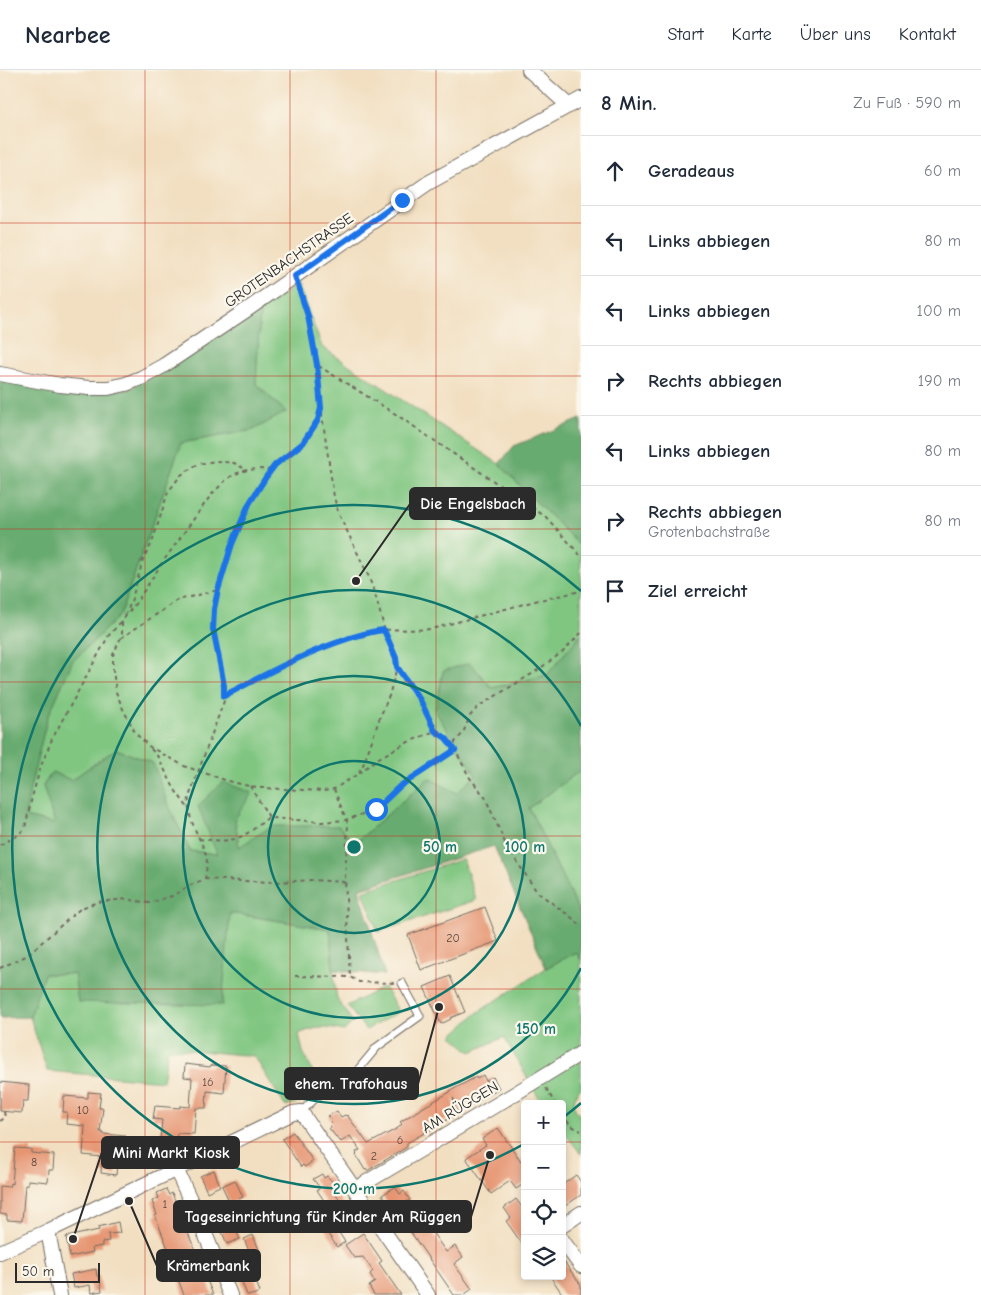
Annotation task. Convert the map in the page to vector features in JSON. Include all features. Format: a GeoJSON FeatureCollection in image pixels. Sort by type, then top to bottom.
{"type":"FeatureCollection","features":[{"type":"Feature","properties":{"kind":"street"},"geometry":{"type":"LineString","coordinates":[[528,70],[568,106]]}},
{"type":"Feature","properties":{"kind":"street","name":"GROTENBACHSTRASSE"},"geometry":{"type":"LineString","coordinates":[[0,374],[60,385],[89,388],[108,388],[141,378],[163,366],[248,309],[428,183],[581,99]]}},
{"type":"Feature","properties":{"kind":"street","name":"AM RÜGGEN"},"geometry":{"type":"LineString","coordinates":[[355,1189],[581,1053]]}},
{"type":"Feature","properties":{"kind":"street"},"geometry":{"type":"LineString","coordinates":[[0,1252],[48,1231],[292,1113],[301,1112],[428,1295]]}},
{"type":"Feature","properties":{"kind":"street"},"geometry":{"type":"LineString","coordinates":[[176,1169],[199,1218],[230,1295]]}},
{"type":"Feature","properties":{"kind":"street"},"geometry":{"type":"LineString","coordinates":[[566,1223],[581,1212]]}},
{"type":"Feature","properties":{"kind":"street"},"geometry":{"type":"LineString","coordinates":[[48,1231],[60,1295]]}},
{"type":"Feature","properties":{"kind":"street"},"geometry":{"type":"LineString","coordinates":[[566,1245],[581,1266]]}},
{"type":"Feature","properties":{"kind":"lane"},"geometry":{"type":"LineString","coordinates":[[301,1112],[318,1095],[352,1078],[376,1047],[420,1016],[402,983]]}},
{"type":"Feature","properties":{"kind":"path"},"geometry":{"type":"LineString","coordinates":[[295,276],[308,316],[317,365],[321,408],[334,497],[338,512],[368,575],[384,630],[396,658],[397,667],[389,696],[364,763],[358,774]]}},
{"type":"Feature","properties":{"kind":"path"},"geometry":{"type":"LineString","coordinates":[[317,365],[397,415],[546,517],[581,556]]}},
{"type":"Feature","properties":{"kind":"path"},"geometry":{"type":"LineString","coordinates":[[205,879],[207,857],[191,820],[188,806],[189,797],[224,701],[224,686],[213,629],[214,609],[218,590],[232,544],[249,504],[275,465],[303,443],[318,420],[321,408]]}},
{"type":"Feature","properties":{"kind":"path"},"geometry":{"type":"LineString","coordinates":[[189,810],[175,790],[158,757],[136,734],[123,709],[116,692],[113,655],[122,634],[122,621],[131,602],[143,560],[152,543],[168,492],[181,475],[198,464],[216,461],[234,463],[247,470]]}},
{"type":"Feature","properties":{"kind":"path"},"geometry":{"type":"LineString","coordinates":[[0,845],[18,835],[25,828],[39,774],[52,739],[109,636],[138,600],[171,550],[211,495],[227,479],[247,470],[271,470]]}},
{"type":"Feature","properties":{"kind":"path"},"geometry":{"type":"LineString","coordinates":[[120,639],[178,600],[218,590]]}},
{"type":"Feature","properties":{"kind":"path"},"geometry":{"type":"LineString","coordinates":[[224,696],[275,669],[326,646],[373,631],[431,628],[581,591]]}},
{"type":"Feature","properties":{"kind":"path"},"geometry":{"type":"LineString","coordinates":[[250,786],[270,817],[277,820],[320,822],[346,820],[376,809],[400,786],[455,750],[456,742],[463,733],[470,716],[479,706],[535,672],[564,651],[581,633]]}},
{"type":"Feature","properties":{"kind":"path"},"geometry":{"type":"LineString","coordinates":[[397,667],[420,700],[435,731],[446,738],[455,750],[470,778],[485,797],[506,845],[537,892],[572,917],[581,926]]}},
{"type":"Feature","properties":{"kind":"path"},"geometry":{"type":"LineString","coordinates":[[150,747],[184,766],[225,780],[250,786],[324,791],[334,789],[377,759],[406,743],[435,731]]}},
{"type":"Feature","properties":{"kind":"path"},"geometry":{"type":"LineString","coordinates":[[334,789],[348,824],[345,882],[350,977]]}},
{"type":"Feature","properties":{"kind":"path"},"geometry":{"type":"LineString","coordinates":[[199,839],[220,841],[238,839],[248,834],[270,817]]}},
{"type":"Feature","properties":{"kind":"path"},"geometry":{"type":"LineString","coordinates":[[0,968],[26,956],[81,908],[98,902],[126,900],[149,902],[172,896],[205,879],[345,882]]}},
{"type":"Feature","properties":{"kind":"path"},"geometry":{"type":"LineString","coordinates":[[295,976],[350,977],[358,982],[402,983]]}},
{"type":"Feature","properties":{"kind":"path"},"geometry":{"type":"LineString","coordinates":[[539,1078],[553,1100]]}},
{"type":"Feature","properties":{"kind":"path"},"geometry":{"type":"LineString","coordinates":[[0,1121],[5,1118],[4,1111]]}},
{"type":"Feature","properties":{"kind":"path"},"geometry":{"type":"LineString","coordinates":[[566,1119],[573,1127],[581,1131]]}},
{"type":"Feature","properties":{"kind":"green space"},"geometry":{"type":"Polygon","coordinates":[[[298,284],[322,347],[499,464],[581,547],[581,634],[547,675],[492,688],[470,663],[435,711],[477,775],[457,793],[429,778],[355,843],[239,847],[235,819],[223,782],[217,854],[190,851],[167,802],[153,763],[116,749],[71,780],[52,772],[43,786],[55,824],[25,817],[47,719],[72,662],[120,615],[181,443],[253,430],[286,412],[256,384],[260,310],[298,284]]]}},
{"type":"Feature","properties":{"kind":"green space"},"geometry":{"type":"Polygon","coordinates":[[[260,310],[256,384],[286,412],[253,430],[181,443],[120,615],[72,662],[47,719],[25,817],[55,824],[43,786],[52,772],[71,780],[116,749],[153,763],[167,802],[190,851],[217,854],[198,806],[223,782],[252,793],[235,819],[239,847],[272,826],[339,826],[355,843],[429,778],[457,793],[476,775],[435,711],[443,671],[470,663],[492,688],[547,675],[581,634],[581,770],[529,808],[581,916],[581,960],[576,952],[546,968],[494,846],[359,889],[385,975],[333,970],[330,929],[230,913],[222,1005],[78,1002],[74,974],[44,974],[30,1017],[0,1018],[0,380],[128,390],[260,310]]]}},
{"type":"Feature","properties":{"kind":"green space"},"geometry":{"type":"Polygon","coordinates":[[[581,419],[581,547],[499,464],[514,446],[581,419]]]}},
{"type":"Feature","properties":{"kind":"green space"},"geometry":{"type":"Polygon","coordinates":[[[581,770],[581,916],[529,808],[581,770]]]}},
{"type":"Feature","properties":{"kind":"green space"},"geometry":{"type":"Polygon","coordinates":[[[463,859],[476,900],[378,932],[363,891],[463,859]]]}},
{"type":"Feature","properties":{"kind":"green space"},"geometry":{"type":"Polygon","coordinates":[[[230,913],[330,929],[337,999],[353,1022],[344,1031],[321,1028],[299,1034],[303,1052],[313,1072],[315,1094],[285,1106],[254,1056],[168,1048],[163,1081],[47,1071],[30,1017],[44,974],[74,974],[230,913]]]}},
{"type":"Feature","properties":{"kind":"green space"},"geometry":{"type":"Polygon","coordinates":[[[576,952],[581,960],[581,1088],[576,1095],[574,1106],[581,1116],[581,1154],[566,1134],[566,1100],[540,1100],[504,1037],[471,1052],[452,1036],[477,1013],[546,968],[576,952]]]}},
{"type":"Feature","properties":{"kind":"green space"},"geometry":{"type":"Polygon","coordinates":[[[384,987],[399,1012],[366,1030],[347,1006],[384,987]]]}},
{"type":"Feature","properties":{"kind":"building"},"geometry":{"type":"Polygon","coordinates":[[[485,907],[498,941],[421,970],[408,935],[485,907]]]}},
{"type":"Feature","properties":{"kind":"building"},"geometry":{"type":"Polygon","coordinates":[[[450,976],[465,1012],[441,1024],[424,987],[450,976]]]}},
{"type":"Feature","properties":{"kind":"building"},"geometry":{"type":"Polygon","coordinates":[[[185,1064],[210,1067],[211,1065],[226,1066],[224,1093],[207,1091],[206,1108],[196,1108],[194,1134],[177,1133],[175,1150],[159,1149],[162,1120],[153,1119],[155,1106],[190,1107],[192,1078],[184,1077],[185,1064]]]}},
{"type":"Feature","properties":{"kind":"building"},"geometry":{"type":"Polygon","coordinates":[[[483,1075],[486,1081],[493,1077],[499,1088],[462,1111],[453,1098],[457,1114],[407,1143],[407,1147],[367,1171],[356,1155],[356,1152],[360,1150],[350,1136],[341,1142],[329,1128],[332,1123],[328,1116],[337,1111],[341,1117],[347,1115],[368,1144],[398,1128],[402,1124],[400,1122],[450,1091],[483,1075]]]}},
{"type":"Feature","properties":{"kind":"building"},"geometry":{"type":"Polygon","coordinates":[[[0,1082],[29,1085],[28,1101],[23,1101],[22,1113],[0,1111],[0,1082]]]}},
{"type":"Feature","properties":{"kind":"building"},"geometry":{"type":"Polygon","coordinates":[[[88,1092],[101,1093],[99,1108],[103,1108],[100,1132],[103,1132],[103,1134],[126,1136],[125,1152],[118,1151],[116,1175],[101,1173],[102,1157],[83,1155],[85,1126],[66,1124],[67,1112],[63,1112],[64,1096],[88,1098],[88,1092]]]}},
{"type":"Feature","properties":{"kind":"building"},"geometry":{"type":"Polygon","coordinates":[[[498,1128],[521,1161],[521,1186],[516,1189],[510,1181],[491,1194],[466,1158],[486,1145],[482,1139],[498,1128]]]}},
{"type":"Feature","properties":{"kind":"building"},"geometry":{"type":"Polygon","coordinates":[[[293,1132],[313,1161],[305,1167],[303,1165],[301,1167],[282,1139],[293,1132]]]}},
{"type":"Feature","properties":{"kind":"building"},"geometry":{"type":"Polygon","coordinates":[[[15,1148],[31,1149],[31,1153],[54,1155],[53,1170],[49,1170],[48,1182],[28,1180],[28,1185],[25,1185],[22,1221],[7,1220],[7,1215],[0,1214],[0,1186],[9,1187],[10,1183],[12,1184],[15,1148]]]}},
{"type":"Feature","properties":{"kind":"building"},"geometry":{"type":"Polygon","coordinates":[[[214,1170],[220,1186],[207,1192],[200,1176],[214,1170]]]}},
{"type":"Feature","properties":{"kind":"building"},"geometry":{"type":"Polygon","coordinates":[[[322,1174],[324,1178],[327,1176],[331,1180],[337,1189],[334,1191],[351,1216],[335,1227],[345,1242],[337,1247],[323,1226],[331,1221],[326,1214],[331,1211],[317,1190],[320,1188],[313,1179],[322,1174]]]}},
{"type":"Feature","properties":{"kind":"building"},"geometry":{"type":"Polygon","coordinates":[[[576,1175],[581,1182],[581,1195],[566,1205],[566,1190],[566,1182],[576,1175]]]}},
{"type":"Feature","properties":{"kind":"building"},"geometry":{"type":"Polygon","coordinates":[[[235,1180],[243,1197],[230,1203],[222,1186],[235,1180]]]}},
{"type":"Feature","properties":{"kind":"building"},"geometry":{"type":"Polygon","coordinates":[[[395,1187],[400,1194],[404,1191],[410,1200],[406,1202],[416,1219],[421,1216],[446,1252],[455,1246],[463,1257],[454,1264],[472,1289],[464,1295],[454,1295],[405,1224],[402,1226],[382,1195],[395,1187]]]}},
{"type":"Feature","properties":{"kind":"building"},"geometry":{"type":"Polygon","coordinates":[[[166,1189],[169,1195],[172,1193],[213,1295],[184,1295],[178,1279],[189,1275],[180,1252],[171,1256],[155,1216],[157,1215],[152,1201],[159,1198],[157,1193],[166,1189]]]}},
{"type":"Feature","properties":{"kind":"building"},"geometry":{"type":"Polygon","coordinates":[[[516,1199],[521,1206],[521,1242],[506,1221],[511,1218],[504,1208],[516,1199]]]}},
{"type":"Feature","properties":{"kind":"building"},"geometry":{"type":"Polygon","coordinates":[[[226,1208],[240,1239],[227,1244],[214,1213],[226,1208]]]}},
{"type":"Feature","properties":{"kind":"building"},"geometry":{"type":"Polygon","coordinates":[[[118,1222],[120,1233],[108,1234],[109,1241],[102,1242],[102,1246],[92,1248],[93,1252],[70,1257],[66,1237],[99,1230],[98,1227],[118,1222]]]}},
{"type":"Feature","properties":{"kind":"building"},"geometry":{"type":"Polygon","coordinates":[[[363,1233],[382,1261],[379,1263],[401,1295],[374,1295],[369,1286],[375,1282],[370,1274],[373,1271],[363,1257],[354,1258],[345,1245],[363,1233]]]}},
{"type":"Feature","properties":{"kind":"building"},"geometry":{"type":"Polygon","coordinates":[[[253,1235],[260,1252],[251,1256],[244,1239],[253,1235]]]}},
{"type":"Feature","properties":{"kind":"building"},"geometry":{"type":"Polygon","coordinates":[[[248,1260],[260,1292],[252,1295],[247,1295],[235,1264],[248,1260]]]}},
{"type":"Feature","properties":{"kind":"building"},"geometry":{"type":"Polygon","coordinates":[[[566,1264],[581,1285],[581,1295],[563,1295],[553,1280],[566,1280],[566,1264]]]}},
{"type":"Feature","properties":{"kind":"building"},"geometry":{"type":"Polygon","coordinates":[[[96,1269],[102,1291],[91,1293],[90,1285],[74,1288],[71,1274],[96,1269]]]}},
{"type":"Feature","properties":{"kind":"place","name":"Die Engelsbach"},"geometry":{"type":"Point","coordinates":[356,581]}},
{"type":"Feature","properties":{"kind":"place","name":"ehem. Trafohaus"},"geometry":{"type":"Point","coordinates":[439,1007]}},
{"type":"Feature","properties":{"kind":"place","name":"Tageseinrichtung für Kinder Am Rüggen"},"geometry":{"type":"Point","coordinates":[490,1155]}},
{"type":"Feature","properties":{"kind":"place","name":"Krämerbank"},"geometry":{"type":"Point","coordinates":[129,1201]}},
{"type":"Feature","properties":{"kind":"place","name":"Mini Markt Kiosk"},"geometry":{"type":"Point","coordinates":[73,1239]}},
{"type":"Feature","properties":{"kind":"route"},"geometry":{"type":"LineString","coordinates":[[376,809],[400,786],[455,750],[446,738],[435,731],[420,700],[397,667],[396,658],[384,630],[373,631],[336,642],[275,669],[224,696],[224,686],[213,629],[214,609],[221,577],[232,544],[249,504],[275,465],[303,443],[318,420],[321,408],[317,365],[308,316],[295,276],[402,200]]}}]}
